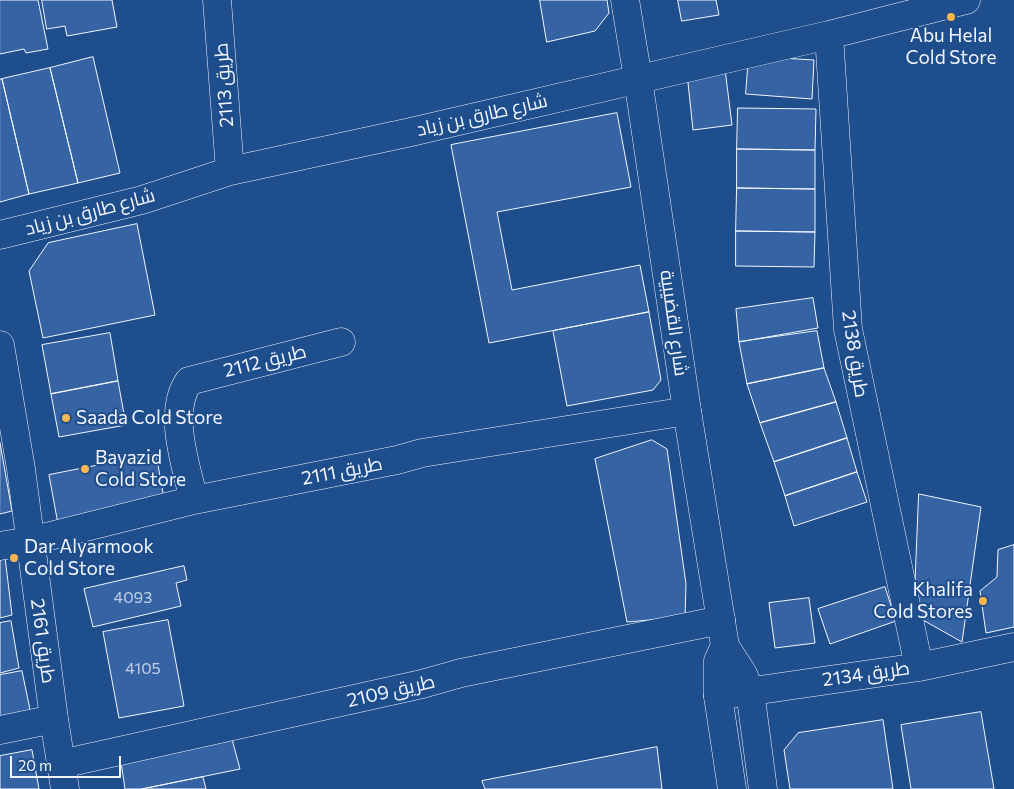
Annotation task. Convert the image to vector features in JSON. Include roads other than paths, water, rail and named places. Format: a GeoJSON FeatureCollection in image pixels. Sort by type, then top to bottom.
{"type":"FeatureCollection","features":[{"type":"Feature","properties":{"kind":"street","name":"طريق 2113"},"geometry":{"type":"LineString","coordinates":[[218,0],[230,171]]}},
{"type":"Feature","properties":{"kind":"street","name":"شارع القضيبية"},"geometry":{"type":"LineString","coordinates":[[625,0],[686,411],[721,620],[724,646],[718,661],[718,696],[732,789]]}},
{"type":"Feature","properties":{"kind":"street","name":"شارع طارق بن زياد"},"geometry":{"type":"LineString","coordinates":[[0,235],[142,200],[230,171],[411,132],[829,35],[966,0]]}},
{"type":"Feature","properties":{"kind":"street","name":"طريق 2138"},"geometry":{"type":"LineString","coordinates":[[829,35],[848,329],[919,667]]}},
{"type":"Feature","properties":{"kind":"street","name":"طريق 2112"},"geometry":{"type":"LineString","coordinates":[[194,500],[180,438],[180,400],[183,390],[189,381],[341,342]]}},
{"type":"Feature","properties":{"kind":"street","name":"طريق 2161"},"geometry":{"type":"LineString","coordinates":[[0,345],[21,469],[63,776]]}},
{"type":"Feature","properties":{"kind":"street","name":"طريق 2111"},"geometry":{"type":"LineString","coordinates":[[0,546],[30,541],[194,500],[397,460],[422,453],[686,411]]}},
{"type":"Feature","properties":{"kind":"street","name":"طريق 2109"},"geometry":{"type":"LineString","coordinates":[[63,776],[461,673],[721,620]]}},
{"type":"Feature","properties":{"kind":"street","name":"شارع القضيبية"},"geometry":{"type":"LineString","coordinates":[[724,646],[737,663],[750,690],[762,789]]}},
{"type":"Feature","properties":{"kind":"street","name":"طريق 2134"},"geometry":{"type":"LineString","coordinates":[[718,696],[919,667],[1013,651]]}},
{"type":"Feature","properties":{"kind":"street"},"geometry":{"type":"LineString","coordinates":[[0,730],[54,719]]}},
{"type":"Feature","properties":{"kind":"place","name":"Abu Helal Cold Store"},"geometry":{"type":"Point","coordinates":[951,17]}},
{"type":"Feature","properties":{"kind":"place","name":"Saada Cold Store"},"geometry":{"type":"Point","coordinates":[66,418]}},
{"type":"Feature","properties":{"kind":"place","name":"Bayazid Cold Store"},"geometry":{"type":"Point","coordinates":[85,469]}},
{"type":"Feature","properties":{"kind":"place","name":"Dar Alyarmook Cold Store"},"geometry":{"type":"Point","coordinates":[14,558]}},
{"type":"Feature","properties":{"kind":"place","name":"Khalifa Cold Stores"},"geometry":{"type":"Point","coordinates":[983,601]}}]}
